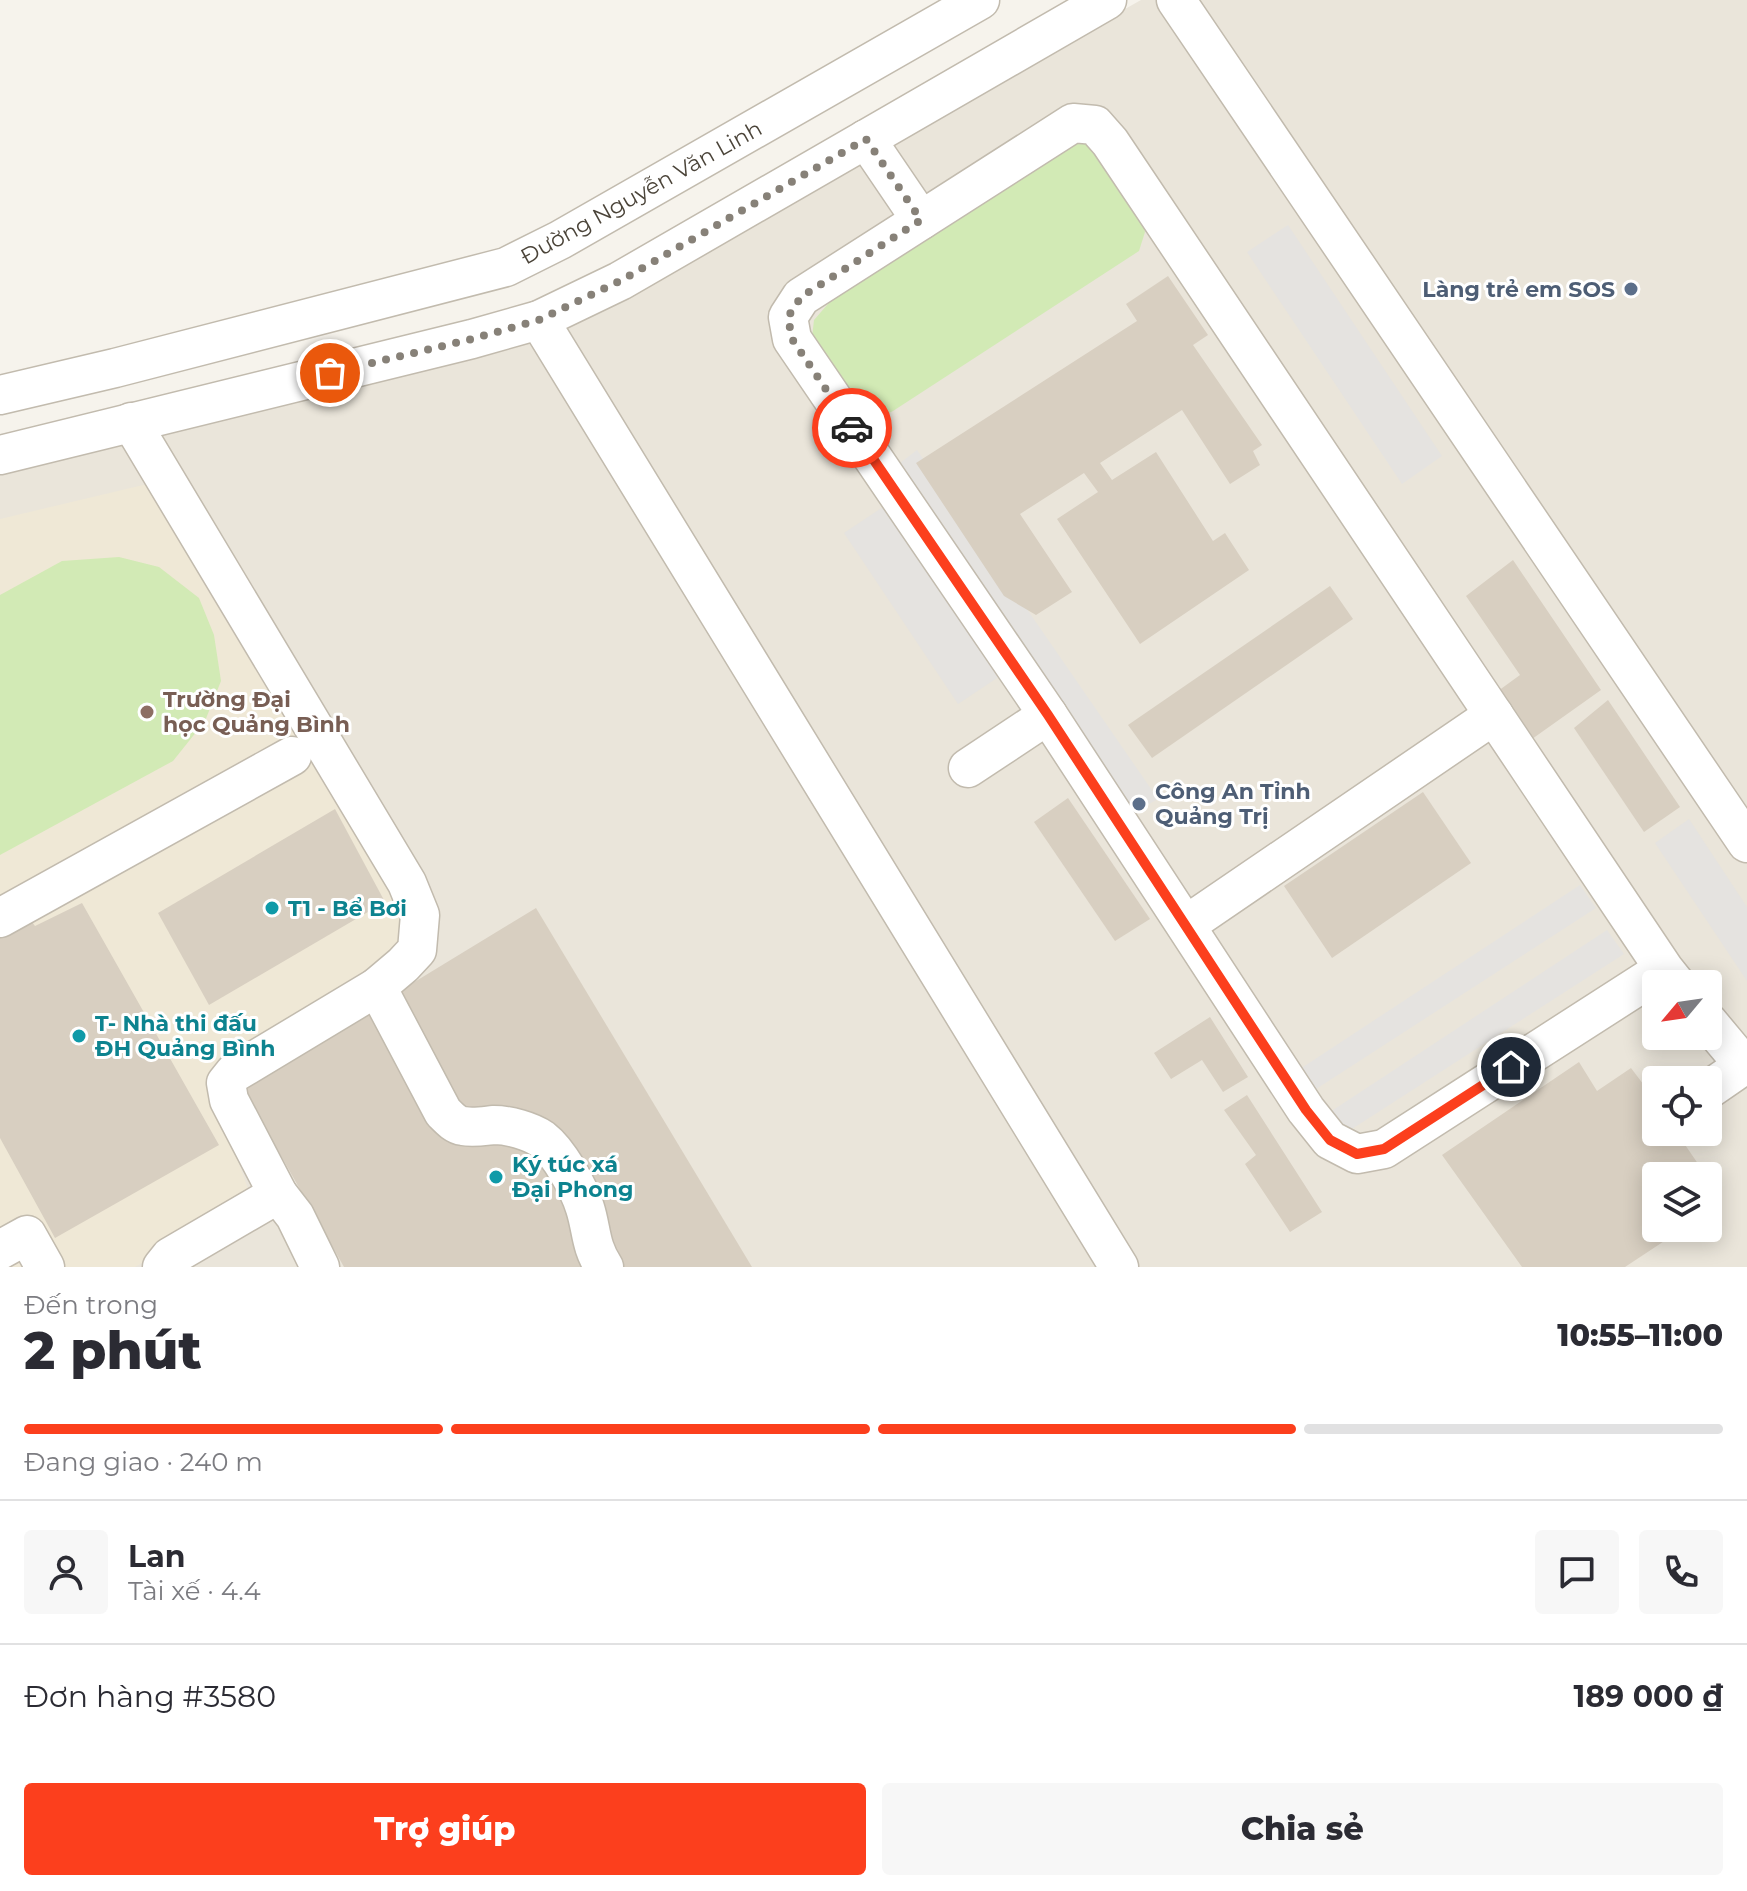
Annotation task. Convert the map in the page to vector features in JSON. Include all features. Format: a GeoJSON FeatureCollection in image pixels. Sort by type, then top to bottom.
{"type":"FeatureCollection","features":[{"type":"Feature","properties":{"kind":"street","name":"Đường Nguyễn Văn Linh"},"geometry":{"type":"LineString","coordinates":[[0,395],[506,267],[560,240],[980,0]]}},
{"type":"Feature","properties":{"kind":"street"},"geometry":{"type":"LineString","coordinates":[[0,455],[539,320],[620,281],[1107,0]]}},
{"type":"Feature","properties":{"kind":"street"},"geometry":{"type":"LineString","coordinates":[[1176,0],[1747,843]]}},
{"type":"Feature","properties":{"kind":"street"},"geometry":{"type":"LineString","coordinates":[[1642,993],[1384,1149],[1357,1154],[1330,1140],[1306,1110],[1048,715],[792,339],[788,317],[801,297],[1073,123],[1095,125],[1119,155],[1666,970]]}},
{"type":"Feature","properties":{"kind":"street"},"geometry":{"type":"LineString","coordinates":[[866,139],[921,220]]}},
{"type":"Feature","properties":{"kind":"street"},"geometry":{"type":"LineString","coordinates":[[539,320],[1119,1267]]}},
{"type":"Feature","properties":{"kind":"street"},"geometry":{"type":"LineString","coordinates":[[131,422],[407,883],[420,915],[417,950],[403,965],[377,987],[234,1073],[226,1083],[229,1100],[278,1194],[295,1216],[320,1267]]}},
{"type":"Feature","properties":{"kind":"street"},"geometry":{"type":"LineString","coordinates":[[968,768],[1048,715]]}},
{"type":"Feature","properties":{"kind":"street"},"geometry":{"type":"LineString","coordinates":[[1186,925],[1494,715]]}},
{"type":"Feature","properties":{"kind":"street"},"geometry":{"type":"LineString","coordinates":[[0,918],[292,756]]}},
{"type":"Feature","properties":{"kind":"street"},"geometry":{"type":"LineString","coordinates":[[377,987],[443,1112],[454,1123],[522,1130],[542,1139],[556,1153],[585,1207],[590,1237],[604,1267]]}},
{"type":"Feature","properties":{"kind":"street"},"geometry":{"type":"LineString","coordinates":[[1722,1038],[1745,1064],[1722,1080]]}},
{"type":"Feature","properties":{"kind":"street"},"geometry":{"type":"LineString","coordinates":[[162,1267],[170,1257],[278,1194]]}},
{"type":"Feature","properties":{"kind":"street"},"geometry":{"type":"LineString","coordinates":[[0,1250],[27,1235],[45,1267]]}},
{"type":"Feature","properties":{"kind":"shaded area"},"geometry":{"type":"Polygon","coordinates":[[[1141,0],[1747,0],[1747,1267],[0,1267],[0,464],[603,303],[1141,0]]]}},
{"type":"Feature","properties":{"kind":"shaded area"},"geometry":{"type":"Polygon","coordinates":[[[1288,225],[1442,456],[1402,484],[1247,252],[1288,225]]]}},
{"type":"Feature","properties":{"kind":"shaded area"},"geometry":{"type":"Polygon","coordinates":[[[917,450],[1158,799],[1133,813],[896,466],[917,450]]]}},
{"type":"Feature","properties":{"kind":"shaded area","name":"Trường Đại học Quảng Bình"},"geometry":{"type":"Polygon","coordinates":[[[160,481],[406,904],[400,948],[208,1078],[251,1197],[135,1267],[0,1267],[0,519],[160,481]]]}},
{"type":"Feature","properties":{"kind":"shaded area"},"geometry":{"type":"Polygon","coordinates":[[[889,503],[1003,674],[958,704],[844,533],[889,503]]]}},
{"type":"Feature","properties":{"kind":"shaded area"},"geometry":{"type":"Polygon","coordinates":[[[1689,819],[1747,907],[1747,981],[1655,843],[1689,819]]]}},
{"type":"Feature","properties":{"kind":"shaded area"},"geometry":{"type":"Polygon","coordinates":[[[1580,885],[1596,908],[1313,1091],[1300,1069],[1580,885]]]}},
{"type":"Feature","properties":{"kind":"shaded area"},"geometry":{"type":"Polygon","coordinates":[[[1607,930],[1624,954],[1341,1136],[1327,1114],[1607,930]]]}},
{"type":"Feature","properties":{"kind":"green space"},"geometry":{"type":"Polygon","coordinates":[[[1073,138],[1096,142],[1139,207],[1145,232],[1139,251],[893,411],[870,422],[811,346],[814,320],[834,297],[1073,138]]]}},
{"type":"Feature","properties":{"kind":"green space"},"geometry":{"type":"Polygon","coordinates":[[[119,557],[159,567],[199,598],[214,635],[221,681],[205,721],[173,761],[0,855],[0,595],[62,561],[119,557]]]}},
{"type":"Feature","properties":{"kind":"building"},"geometry":{"type":"Polygon","coordinates":[[[1168,276],[1208,335],[1193,345],[1262,445],[1253,451],[1260,465],[1230,484],[1182,410],[1100,463],[1112,480],[1156,452],[1213,541],[1225,533],[1249,570],[1140,644],[1057,519],[1098,492],[1084,473],[1020,514],[1072,592],[1036,615],[1004,596],[916,463],[1137,321],[1126,304],[1168,276]]]}},
{"type":"Feature","properties":{"kind":"building"},"geometry":{"type":"Polygon","coordinates":[[[1513,560],[1601,690],[1532,739],[1498,691],[1520,675],[1466,596],[1513,560]]]}},
{"type":"Feature","properties":{"kind":"building"},"geometry":{"type":"Polygon","coordinates":[[[1330,586],[1353,619],[1152,758],[1128,725],[1330,586]]]}},
{"type":"Feature","properties":{"kind":"building"},"geometry":{"type":"Polygon","coordinates":[[[1608,700],[1680,807],[1644,832],[1574,728],[1608,700]]]}},
{"type":"Feature","properties":{"kind":"building"},"geometry":{"type":"Polygon","coordinates":[[[1423,792],[1471,863],[1332,958],[1284,886],[1423,792]]]}},
{"type":"Feature","properties":{"kind":"building"},"geometry":{"type":"Polygon","coordinates":[[[1068,798],[1150,919],[1115,941],[1034,822],[1068,798]]]}},
{"type":"Feature","properties":{"kind":"building","name":"T1 - Bể Bơi"},"geometry":{"type":"Polygon","coordinates":[[[335,809],[385,902],[209,1005],[158,913],[335,809]]]}},
{"type":"Feature","properties":{"kind":"building","name":"T- Nhà thi đấu ĐH Quảng Bình"},"geometry":{"type":"Polygon","coordinates":[[[82,903],[219,1145],[55,1238],[0,1138],[0,935],[29,918],[35,926],[82,903]]]}},
{"type":"Feature","properties":{"kind":"building","name":"Ký túc xá Đại Phong"},"geometry":{"type":"Polygon","coordinates":[[[536,908],[752,1267],[344,1267],[242,1087],[536,908]]]}},
{"type":"Feature","properties":{"kind":"building"},"geometry":{"type":"Polygon","coordinates":[[[1210,1017],[1248,1077],[1223,1092],[1202,1060],[1171,1079],[1154,1053],[1210,1017]]]}},
{"type":"Feature","properties":{"kind":"building"},"geometry":{"type":"Polygon","coordinates":[[[1579,1062],[1597,1091],[1631,1068],[1642,1083],[1642,1146],[1686,1146],[1697,1162],[1642,1162],[1642,1242],[1663,1242],[1625,1267],[1522,1267],[1442,1155],[1579,1062]]]}},
{"type":"Feature","properties":{"kind":"building"},"geometry":{"type":"Polygon","coordinates":[[[1247,1095],[1322,1212],[1290,1232],[1245,1164],[1256,1155],[1224,1110],[1247,1095]]]}},
{"type":"Feature","properties":{"kind":"way so far"},"geometry":{"type":"LineString","coordinates":[[330,373],[539,320],[620,281],[866,139],[921,220],[801,297],[788,317],[792,339],[852,428]]}},
{"type":"Feature","properties":{"kind":"place","name":"Làng trẻ em SOS"},"geometry":{"type":"Point","coordinates":[1631,289]}},
{"type":"Feature","properties":{"kind":"place","name":"Trường Đại học Quảng Bình"},"geometry":{"type":"Point","coordinates":[147,712]}},
{"type":"Feature","properties":{"kind":"place","name":"Công An Tỉnh Quảng Trị"},"geometry":{"type":"Point","coordinates":[1139,804]}},
{"type":"Feature","properties":{"kind":"place","name":"T1 - Bể Bơi"},"geometry":{"type":"Point","coordinates":[272,908]}},
{"type":"Feature","properties":{"kind":"place","name":"T- Nhà thi đấu ĐH Quảng Bình"},"geometry":{"type":"Point","coordinates":[79,1036]}},
{"type":"Feature","properties":{"kind":"place","name":"Ký túc xá Đại Phong"},"geometry":{"type":"Point","coordinates":[496,1177]}},
{"type":"Feature","properties":{"kind":"route"},"geometry":{"type":"LineString","coordinates":[[852,428],[1048,715],[1306,1110],[1330,1140],[1357,1154],[1384,1149],[1511,1067]]}}]}
